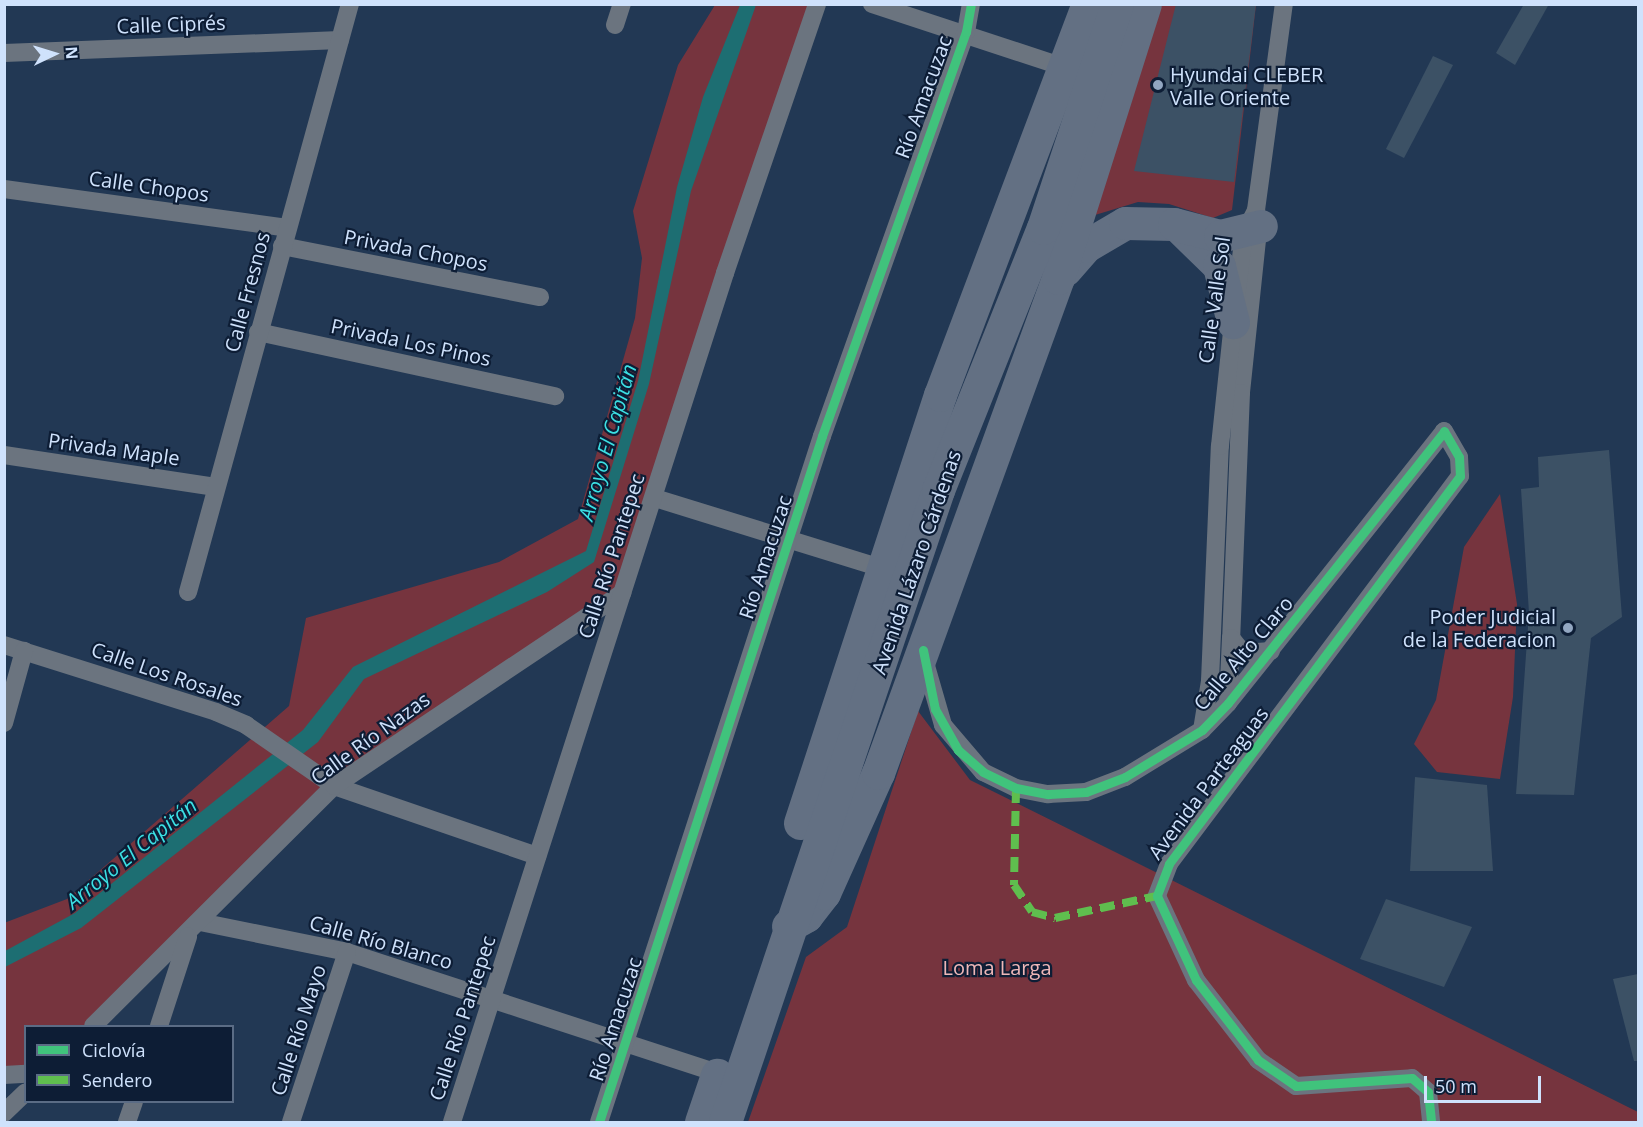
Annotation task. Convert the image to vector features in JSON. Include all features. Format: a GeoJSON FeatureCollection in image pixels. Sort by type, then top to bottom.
{"type":"FeatureCollection","features":[{"type":"Feature","properties":{"kind":"highway","name":"Avenida Lázaro Cárdenas"},"geometry":{"type":"LineString","coordinates":[[701,1122],[885,569],[940,395],[1067,68],[1088,4]]}},
{"type":"Feature","properties":{"kind":"highway","name":"Avenida Lázaro Cárdenas"},"geometry":{"type":"LineString","coordinates":[[725,1122],[787,927],[938,489],[1043,228],[1117,4]]}},
{"type":"Feature","properties":{"kind":"highway"},"geometry":{"type":"LineString","coordinates":[[787,927],[806,915],[824,893],[878,773],[1058,278],[1145,4]]}},
{"type":"Feature","properties":{"kind":"highway"},"geometry":{"type":"LineString","coordinates":[[1058,278],[1086,246],[1125,223],[1174,224],[1210,234],[1254,224]]}},
{"type":"Feature","properties":{"kind":"highway"},"geometry":{"type":"LineString","coordinates":[[1174,224],[1214,258],[1225,278],[1233,322]]}},
{"type":"Feature","properties":{"kind":"street","name":"Calle Fresnos"},"geometry":{"type":"LineString","coordinates":[[188,591],[350,4]]}},
{"type":"Feature","properties":{"kind":"street"},"geometry":{"type":"LineString","coordinates":[[615,26],[622,4]]}},
{"type":"Feature","properties":{"kind":"street","name":"Calle Río Pantepec"},"geometry":{"type":"LineString","coordinates":[[453,1122],[622,593],[817,4]]}},
{"type":"Feature","properties":{"kind":"street"},"geometry":{"type":"LineString","coordinates":[[872,4],[966,32],[1067,68]]}},
{"type":"Feature","properties":{"kind":"street","name":"Río Amacuzac"},"geometry":{"type":"LineString","coordinates":[[599,1122],[790,540],[966,32],[970,4]]}},
{"type":"Feature","properties":{"kind":"street"},"geometry":{"type":"LineString","coordinates":[[1254,224],[1284,4]]}},
{"type":"Feature","properties":{"kind":"street","name":"Calle Ciprés"},"geometry":{"type":"LineString","coordinates":[[4,53],[340,40]]}},
{"type":"Feature","properties":{"kind":"street","name":"Calle Chopos"},"geometry":{"type":"LineString","coordinates":[[4,189],[285,237]]}},
{"type":"Feature","properties":{"kind":"street","name":"Calle Valle Sol"},"geometry":{"type":"LineString","coordinates":[[1202,730],[1210,681],[1220,446],[1233,322],[1254,224]]}},
{"type":"Feature","properties":{"kind":"street","name":"Calle Valle Sol"},"geometry":{"type":"LineString","coordinates":[[1228,703],[1241,393],[1254,224]]}},
{"type":"Feature","properties":{"kind":"street","name":"Privada Chopos"},"geometry":{"type":"LineString","coordinates":[[285,237],[540,297]]}},
{"type":"Feature","properties":{"kind":"street","name":"Privada Los Pinos"},"geometry":{"type":"LineString","coordinates":[[258,332],[555,396]]}},
{"type":"Feature","properties":{"kind":"street","name":"Calle Alto Claro"},"geometry":{"type":"LineString","coordinates":[[923,650],[935,710],[958,750],[982,772],[1017,788],[1086,792],[1125,777],[1202,730],[1228,703],[1271,651],[1444,431],[1454,449]]}},
{"type":"Feature","properties":{"kind":"street","name":"Avenida Parteaguas"},"geometry":{"type":"LineString","coordinates":[[1431,1122],[1428,1092],[1412,1078],[1296,1086],[1258,1060],[1196,980],[1157,896],[1169,864],[1460,476],[1454,449]]}},
{"type":"Feature","properties":{"kind":"street","name":"Privada Maple"},"geometry":{"type":"LineString","coordinates":[[4,455],[216,487]]}},
{"type":"Feature","properties":{"kind":"street"},"geometry":{"type":"LineString","coordinates":[[655,498],[885,569]]}},
{"type":"Feature","properties":{"kind":"street","name":"Calle Río Nazas"},"geometry":{"type":"LineString","coordinates":[[94,1025],[195,927],[334,786],[622,593]]}},
{"type":"Feature","properties":{"kind":"street"},"geometry":{"type":"LineString","coordinates":[[1231,638],[1244,653],[1271,651]]}},
{"type":"Feature","properties":{"kind":"street","name":"Calle Los Rosales"},"geometry":{"type":"LineString","coordinates":[[4,645],[216,712],[246,725],[334,786],[537,856]]}},
{"type":"Feature","properties":{"kind":"street"},"geometry":{"type":"LineString","coordinates":[[4,723],[24,651]]}},
{"type":"Feature","properties":{"kind":"street"},"geometry":{"type":"LineString","coordinates":[[159,1025],[195,927]]}},
{"type":"Feature","properties":{"kind":"street","name":"Calle Río Blanco"},"geometry":{"type":"LineString","coordinates":[[195,927],[347,952],[718,1073]]}},
{"type":"Feature","properties":{"kind":"street","name":"Calle Río Mayo"},"geometry":{"type":"LineString","coordinates":[[291,1122],[347,952]]}},
{"type":"Feature","properties":{"kind":"street"},"geometry":{"type":"LineString","coordinates":[[4,1075],[24,1074]]}},
{"type":"Feature","properties":{"kind":"street"},"geometry":{"type":"LineString","coordinates":[[4,1113],[24,1094]]}},
{"type":"Feature","properties":{"kind":"street"},"geometry":{"type":"LineString","coordinates":[[127,1122],[133,1103]]}},
{"type":"Feature","properties":{"kind":"green space"},"geometry":{"type":"Polygon","coordinates":[[[715,5],[818,5],[622,593],[334,786],[94,1025],[24,1025],[24,1074],[5,1075],[4,923],[67,899],[289,706],[306,618],[499,562],[578,519],[635,318],[642,258],[633,211],[678,65],[715,5]]]}},
{"type":"Feature","properties":{"kind":"green space"},"geometry":{"type":"Polygon","coordinates":[[[1157,5],[1256,5],[1232,210],[1213,218],[1169,204],[1138,202],[1095,215],[1157,5]]]}},
{"type":"Feature","properties":{"kind":"green space"},"geometry":{"type":"Polygon","coordinates":[[[1500,494],[1517,604],[1513,697],[1500,779],[1437,772],[1414,744],[1436,700],[1464,547],[1500,494]]]}},
{"type":"Feature","properties":{"kind":"green space","name":"Loma Larga"},"geometry":{"type":"Polygon","coordinates":[[[918,711],[970,780],[1638,1112],[1638,1122],[748,1122],[806,957],[847,927],[918,711]]]}},
{"type":"Feature","properties":{"kind":"shaded area"},"geometry":{"type":"Polygon","coordinates":[[[740,5],[756,5],[691,191],[649,384],[594,562],[547,592],[364,679],[318,742],[81,928],[5,967],[5,951],[75,913],[303,730],[353,667],[586,551],[638,381],[677,187],[703,97],[740,5]]]}},
{"type":"Feature","properties":{"kind":"building"},"geometry":{"type":"Polygon","coordinates":[[[1176,4],[1256,4],[1234,182],[1134,171],[1176,4]]]}},
{"type":"Feature","properties":{"kind":"building"},"geometry":{"type":"Polygon","coordinates":[[[1524,4],[1549,4],[1515,65],[1496,53],[1524,4]]]}},
{"type":"Feature","properties":{"kind":"building"},"geometry":{"type":"Polygon","coordinates":[[[1433,56],[1453,65],[1404,158],[1386,149],[1433,56]]]}},
{"type":"Feature","properties":{"kind":"building","name":"Poder Judicial de la Federacion"},"geometry":{"type":"Polygon","coordinates":[[[1609,450],[1622,617],[1591,638],[1574,795],[1516,794],[1529,613],[1521,489],[1539,487],[1538,457],[1609,450]]]}},
{"type":"Feature","properties":{"kind":"building"},"geometry":{"type":"Polygon","coordinates":[[[1415,777],[1487,785],[1493,871],[1410,871],[1415,777]]]}},
{"type":"Feature","properties":{"kind":"building"},"geometry":{"type":"Polygon","coordinates":[[[1386,899],[1472,927],[1444,987],[1360,959],[1386,899]]]}},
{"type":"Feature","properties":{"kind":"building"},"geometry":{"type":"Polygon","coordinates":[[[1638,974],[1638,1061],[1634,1061],[1613,979],[1638,974]]]}},
{"type":"Feature","properties":{"kind":"marked path"},"geometry":{"type":"LineString","coordinates":[[1016,788],[1014,885],[1032,912],[1055,918],[1157,896]]}},
{"type":"Feature","properties":{"kind":"cycle path"},"geometry":{"type":"LineString","coordinates":[[599,1122],[822,436],[966,32],[971,4]]}},
{"type":"Feature","properties":{"kind":"cycle path"},"geometry":{"type":"LineString","coordinates":[[923,650],[935,709],[958,750],[983,772],[1016,788],[1048,794],[1086,792],[1125,777],[1202,730],[1228,703],[1444,431],[1459,457],[1460,476],[1169,864],[1157,896],[1196,980],[1258,1060],[1296,1086],[1412,1078],[1428,1092],[1431,1122]]}},
{"type":"Feature","properties":{"kind":"place","name":"Hyundai CLEBER Valle Oriente"},"geometry":{"type":"Point","coordinates":[1158,85]}},
{"type":"Feature","properties":{"kind":"place","name":"Poder Judicial de la Federacion"},"geometry":{"type":"Point","coordinates":[1568,628]}},
{"type":"Feature","properties":{"kind":"water label","name":"Arroyo El Capitán"},"geometry":{"type":"Point","coordinates":[607,442]}},
{"type":"Feature","properties":{"kind":"water label","name":"Arroyo El Capitán"},"geometry":{"type":"Point","coordinates":[131,853]}}]}
